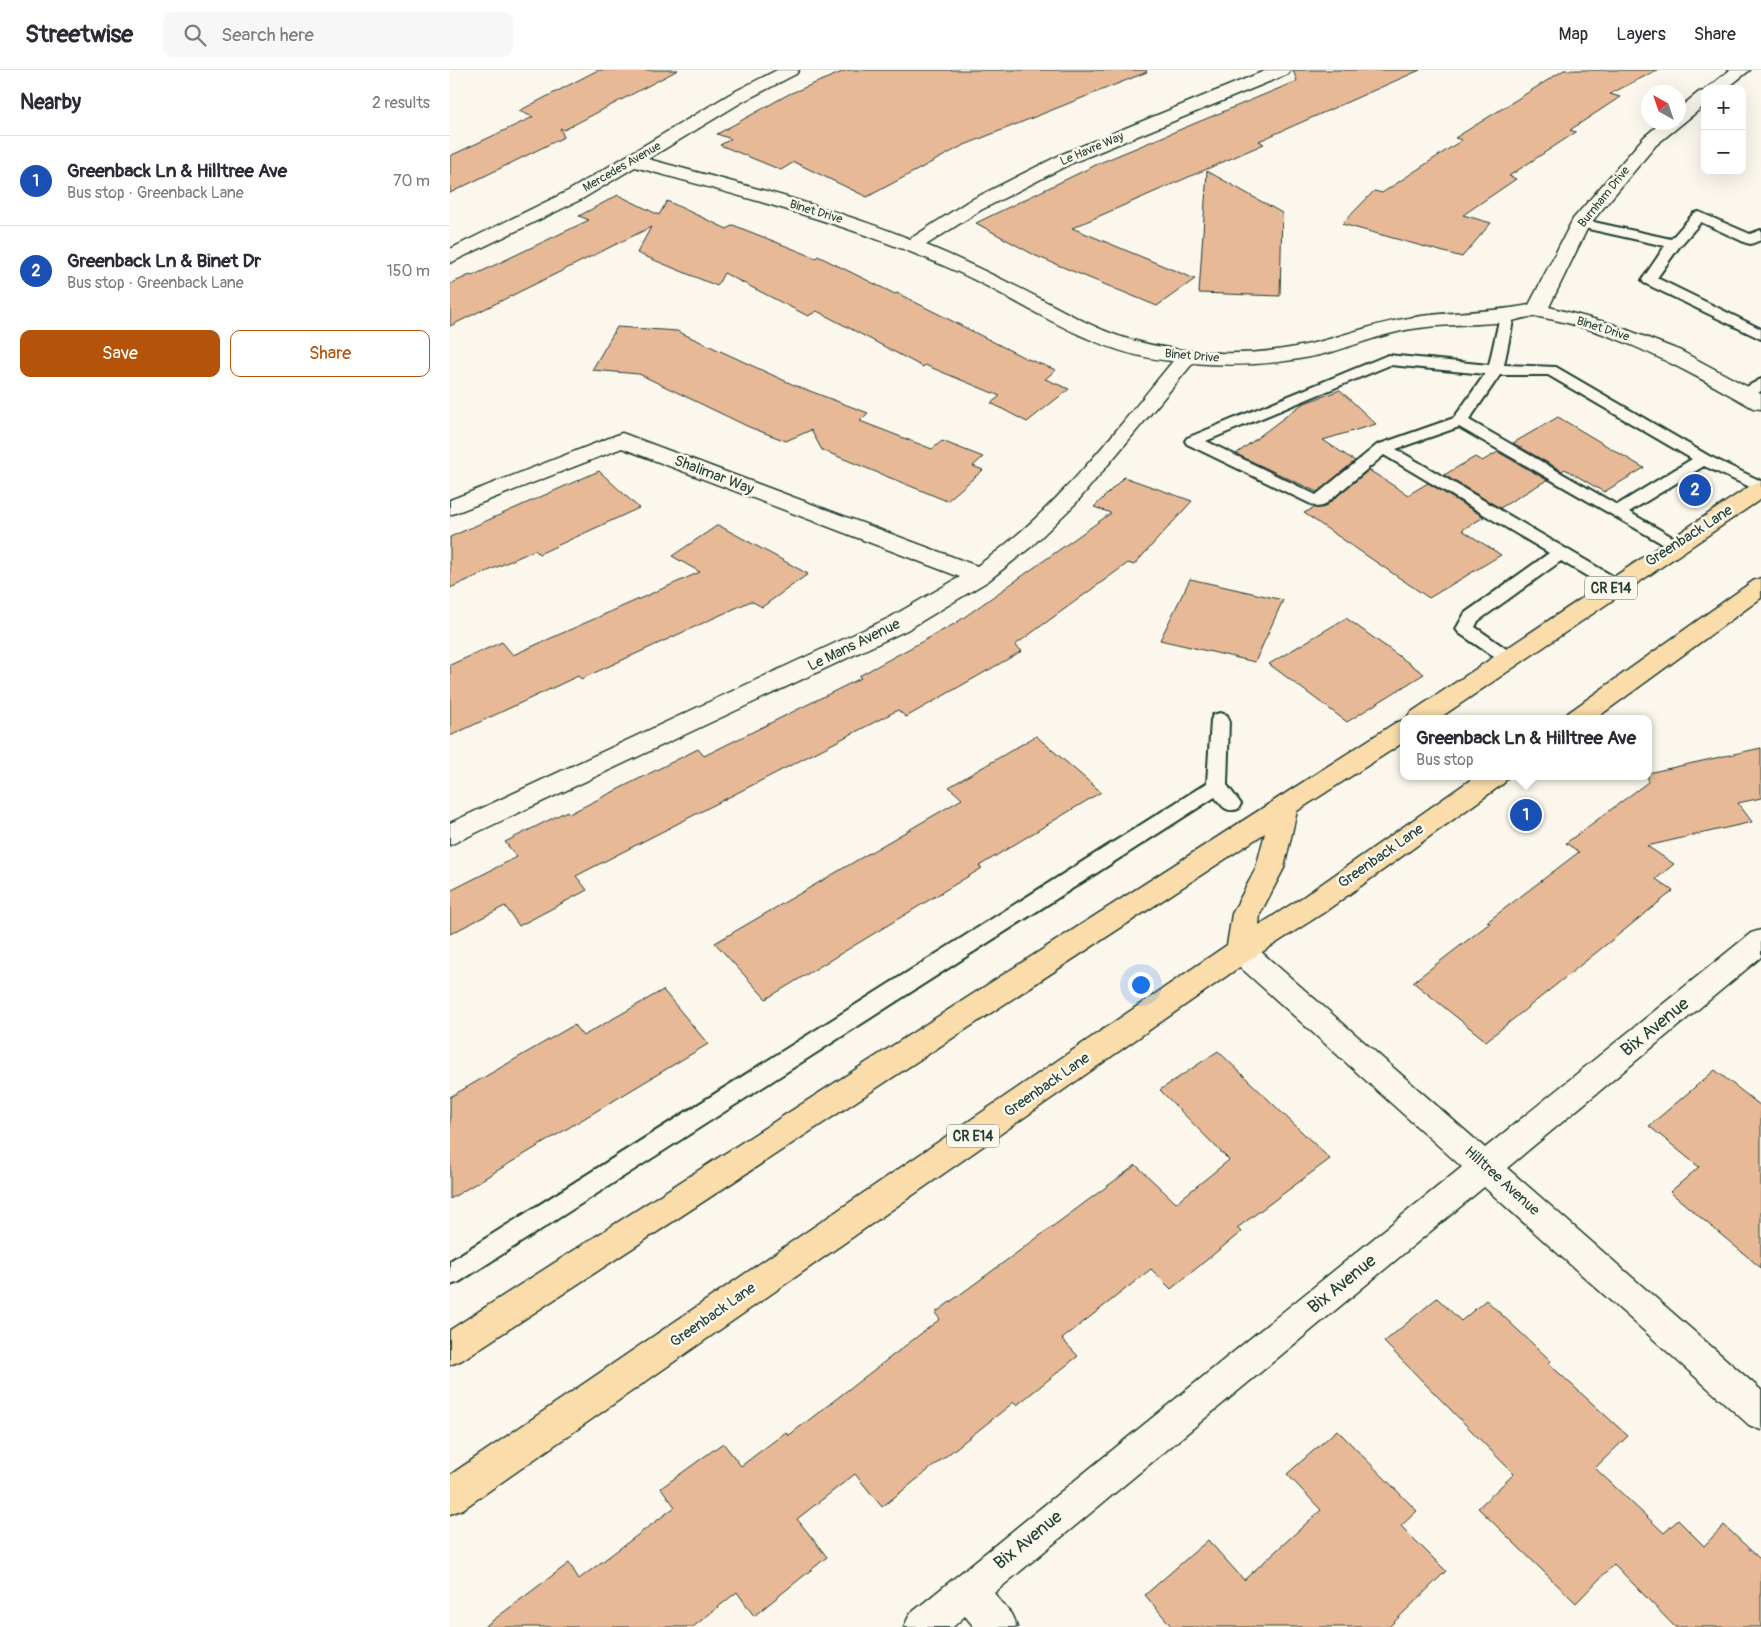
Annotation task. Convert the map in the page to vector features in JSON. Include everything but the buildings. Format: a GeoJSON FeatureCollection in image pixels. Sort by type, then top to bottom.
{"type":"FeatureCollection","features":[{"type":"Feature","properties":{"kind":"main road","name":"Greenback Lane"},"geometry":{"type":"LineString","coordinates":[[1426,715],[1615,585],[1761,488]]}},
{"type":"Feature","properties":{"kind":"main road"},"geometry":{"type":"LineString","coordinates":[[1583,715],[1761,586]]}},
{"type":"Feature","properties":{"kind":"main road"},"geometry":{"type":"LineString","coordinates":[[450,1349],[1400,732]]}},
{"type":"Feature","properties":{"kind":"main road","name":"Greenback Lane"},"geometry":{"type":"LineString","coordinates":[[450,1496],[1241,951],[1313,905],[1489,780]]}},
{"type":"Feature","properties":{"kind":"main road"},"geometry":{"type":"LineString","coordinates":[[1241,951],[1246,914],[1270,868],[1285,807]]}},
{"type":"Feature","properties":{"kind":"street","name":"Mercedes Avenue"},"geometry":{"type":"LineString","coordinates":[[450,257],[575,195],[736,98],[790,70]]}},
{"type":"Feature","properties":{"kind":"street","name":"Le Havre Way"},"geometry":{"type":"LineString","coordinates":[[912,246],[974,206],[1058,163],[1282,70]]}},
{"type":"Feature","properties":{"kind":"street"},"geometry":{"type":"LineString","coordinates":[[1719,85],[1740,70]]}},
{"type":"Feature","properties":{"kind":"street"},"geometry":{"type":"LineString","coordinates":[[1686,111],[1701,99]]}},
{"type":"Feature","properties":{"kind":"street","name":"Burnham Drive"},"geometry":{"type":"LineString","coordinates":[[1537,310],[1580,223],[1650,141],[1663,130]]}},
{"type":"Feature","properties":{"kind":"street","name":"Binet Drive"},"geometry":{"type":"LineString","coordinates":[[634,161],[795,205],[912,246],[965,268],[1082,328],[1119,343],[1187,357],[1236,360],[1282,356],[1325,347],[1400,325],[1436,319],[1507,316],[1537,310],[1622,334],[1674,355],[1756,393]]}},
{"type":"Feature","properties":{"kind":"street","name":"Le Mans Avenue"},"geometry":{"type":"LineString","coordinates":[[450,835],[898,624],[980,576],[1023,543],[1063,505],[1187,357]]}},
{"type":"Feature","properties":{"kind":"street","name":"Shalimar Way"},"geometry":{"type":"LineString","coordinates":[[450,508],[622,440],[980,576]]}},
{"type":"Feature","properties":{"kind":"street","name":"Bix Avenue"},"geometry":{"type":"LineString","coordinates":[[922,1627],[1761,941]]}},
{"type":"Feature","properties":{"kind":"street","name":"Hilltree Avenue"},"geometry":{"type":"LineString","coordinates":[[1241,951],[1761,1413]]}},
{"type":"Feature","properties":{"kind":"street"},"geometry":{"type":"LineString","coordinates":[[968,1590],[998,1627]]}},
{"type":"Feature","properties":{"kind":"lane"},"geometry":{"type":"LineString","coordinates":[[1761,234],[1751,240],[1699,216],[1674,244],[1649,280],[1761,335]]}},
{"type":"Feature","properties":{"kind":"lane"},"geometry":{"type":"LineString","coordinates":[[1580,223],[1674,244]]}},
{"type":"Feature","properties":{"kind":"lane"},"geometry":{"type":"LineString","coordinates":[[1507,316],[1494,370],[1460,421],[1383,448],[1317,502],[1193,441],[1388,360],[1494,370],[1551,370],[1703,459],[1761,488]]}},
{"type":"Feature","properties":{"kind":"lane"},"geometry":{"type":"LineString","coordinates":[[1460,421],[1619,511],[1675,546]]}},
{"type":"Feature","properties":{"kind":"lane"},"geometry":{"type":"LineString","coordinates":[[1383,448],[1615,585]]}},
{"type":"Feature","properties":{"kind":"lane"},"geometry":{"type":"LineString","coordinates":[[1619,511],[1703,459]]}},
{"type":"Feature","properties":{"kind":"lane"},"geometry":{"type":"LineString","coordinates":[[1509,659],[1465,629],[1471,617],[1561,553]]}},
{"type":"Feature","properties":{"kind":"lane"},"geometry":{"type":"LineString","coordinates":[[1220,720],[1217,786],[1231,804]]}},
{"type":"Feature","properties":{"kind":"lane"},"geometry":{"type":"LineString","coordinates":[[450,1274],[1217,786]]}},
{"type":"Feature","properties":{"kind":"place","name":"Greenback Ln & Binet Dr"},"geometry":{"type":"Point","coordinates":[1695,490]}},
{"type":"Feature","properties":{"kind":"place","name":"Greenback Ln & Hilltree Ave"},"geometry":{"type":"Point","coordinates":[1526,815]}}]}
